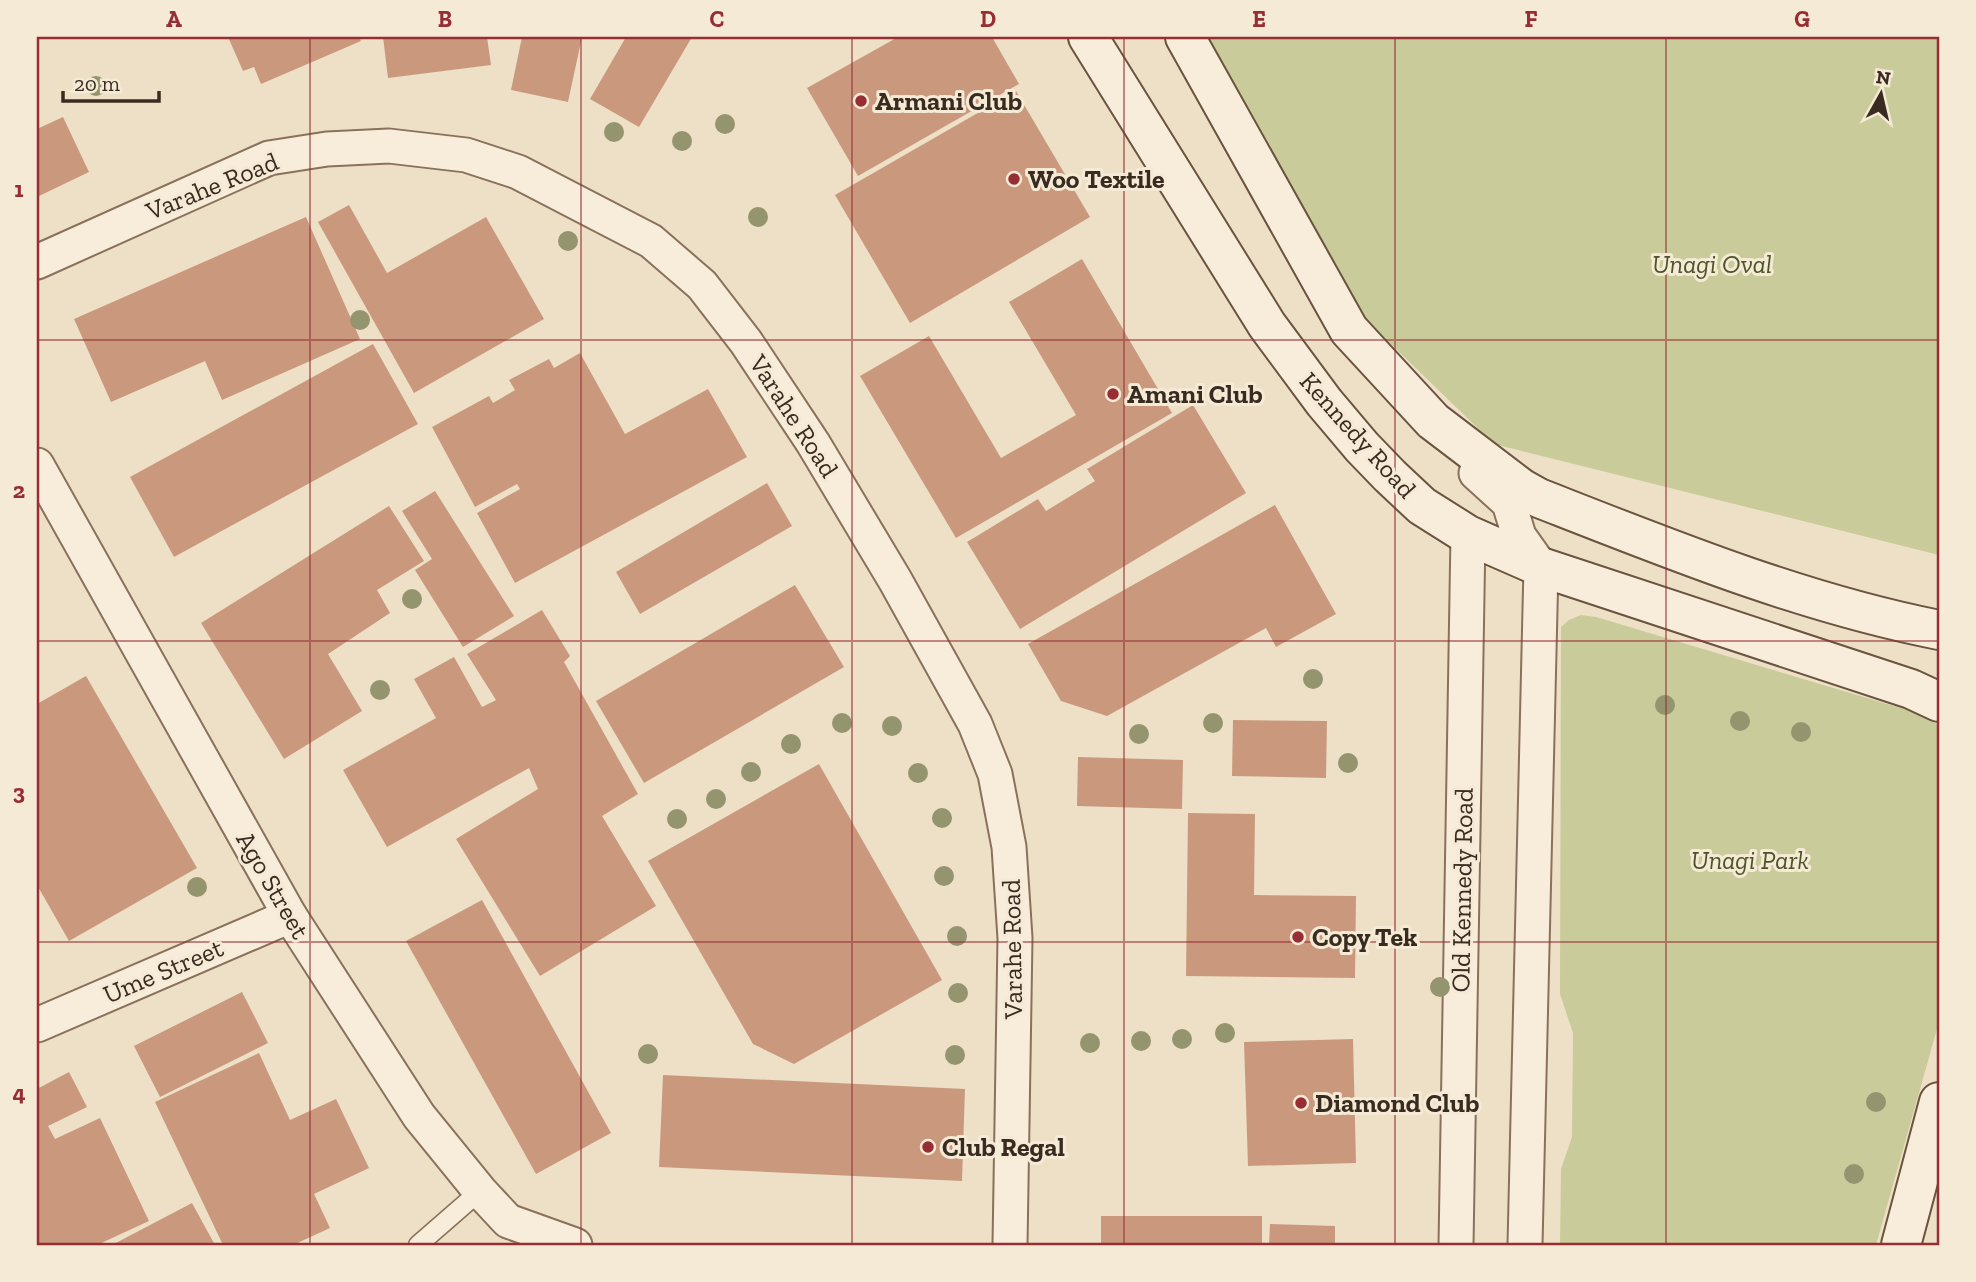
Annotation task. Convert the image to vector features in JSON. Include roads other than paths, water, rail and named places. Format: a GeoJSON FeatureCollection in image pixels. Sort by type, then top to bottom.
{"type":"FeatureCollection","features":[{"type":"Feature","properties":{"kind":"main road","name":"Kennedy Road"},"geometry":{"type":"LineString","coordinates":[[1088,37],[1267,326],[1324,402],[1390,476],[1422,506],[1468,535],[1541,567],[1911,689],[1939,702]]}},
{"type":"Feature","properties":{"kind":"main road"},"geometry":{"type":"LineString","coordinates":[[1185,37],[1349,330],[1433,421],[1521,488],[1539,498],[1749,576],[1897,622],[1939,630]]}},
{"type":"Feature","properties":{"kind":"main road"},"geometry":{"type":"LineString","coordinates":[[1901,1245],[1939,1102]]}},
{"type":"Feature","properties":{"kind":"street","name":"Varahe Road"},"geometry":{"type":"LineString","coordinates":[[37,262],[269,158],[327,149],[389,146],[466,155],[517,172],[651,242],[702,285],[746,342],[820,454],[895,580],[975,724],[995,774],[1009,847],[1015,938],[1010,1245]]}},
{"type":"Feature","properties":{"kind":"street"},"geometry":{"type":"LineString","coordinates":[[1433,421],[1440,442],[1510,503],[1519,536],[1541,567],[1525,1245]]}},
{"type":"Feature","properties":{"kind":"street","name":"Ago Street"},"geometry":{"type":"LineString","coordinates":[[37,465],[290,916],[419,1116],[508,1221],[575,1245]]}},
{"type":"Feature","properties":{"kind":"street","name":"Old Kennedy Road"},"geometry":{"type":"LineString","coordinates":[[1456,1245],[1468,535]]}},
{"type":"Feature","properties":{"kind":"street","name":"Ume Street"},"geometry":{"type":"LineString","coordinates":[[37,1025],[290,916]]}},
{"type":"Feature","properties":{"kind":"lane"},"geometry":{"type":"LineString","coordinates":[[418,1245],[480,1191]]}},
{"type":"Feature","properties":{"kind":"place","name":"Armani Club"},"geometry":{"type":"Point","coordinates":[861,101]}},
{"type":"Feature","properties":{"kind":"place","name":"Woo Textile"},"geometry":{"type":"Point","coordinates":[1014,179]}},
{"type":"Feature","properties":{"kind":"place","name":"Amani Club"},"geometry":{"type":"Point","coordinates":[1113,394]}},
{"type":"Feature","properties":{"kind":"place","name":"Copy Tek"},"geometry":{"type":"Point","coordinates":[1298,937]}},
{"type":"Feature","properties":{"kind":"place","name":"Diamond Club"},"geometry":{"type":"Point","coordinates":[1301,1103]}},
{"type":"Feature","properties":{"kind":"place","name":"Club Regal"},"geometry":{"type":"Point","coordinates":[928,1147]}},
{"type":"Feature","properties":{"kind":"park label","name":"Unagi Oval"},"geometry":{"type":"Point","coordinates":[1712,264]}},
{"type":"Feature","properties":{"kind":"park label","name":"Unagi Park"},"geometry":{"type":"Point","coordinates":[1750,860]}}]}
